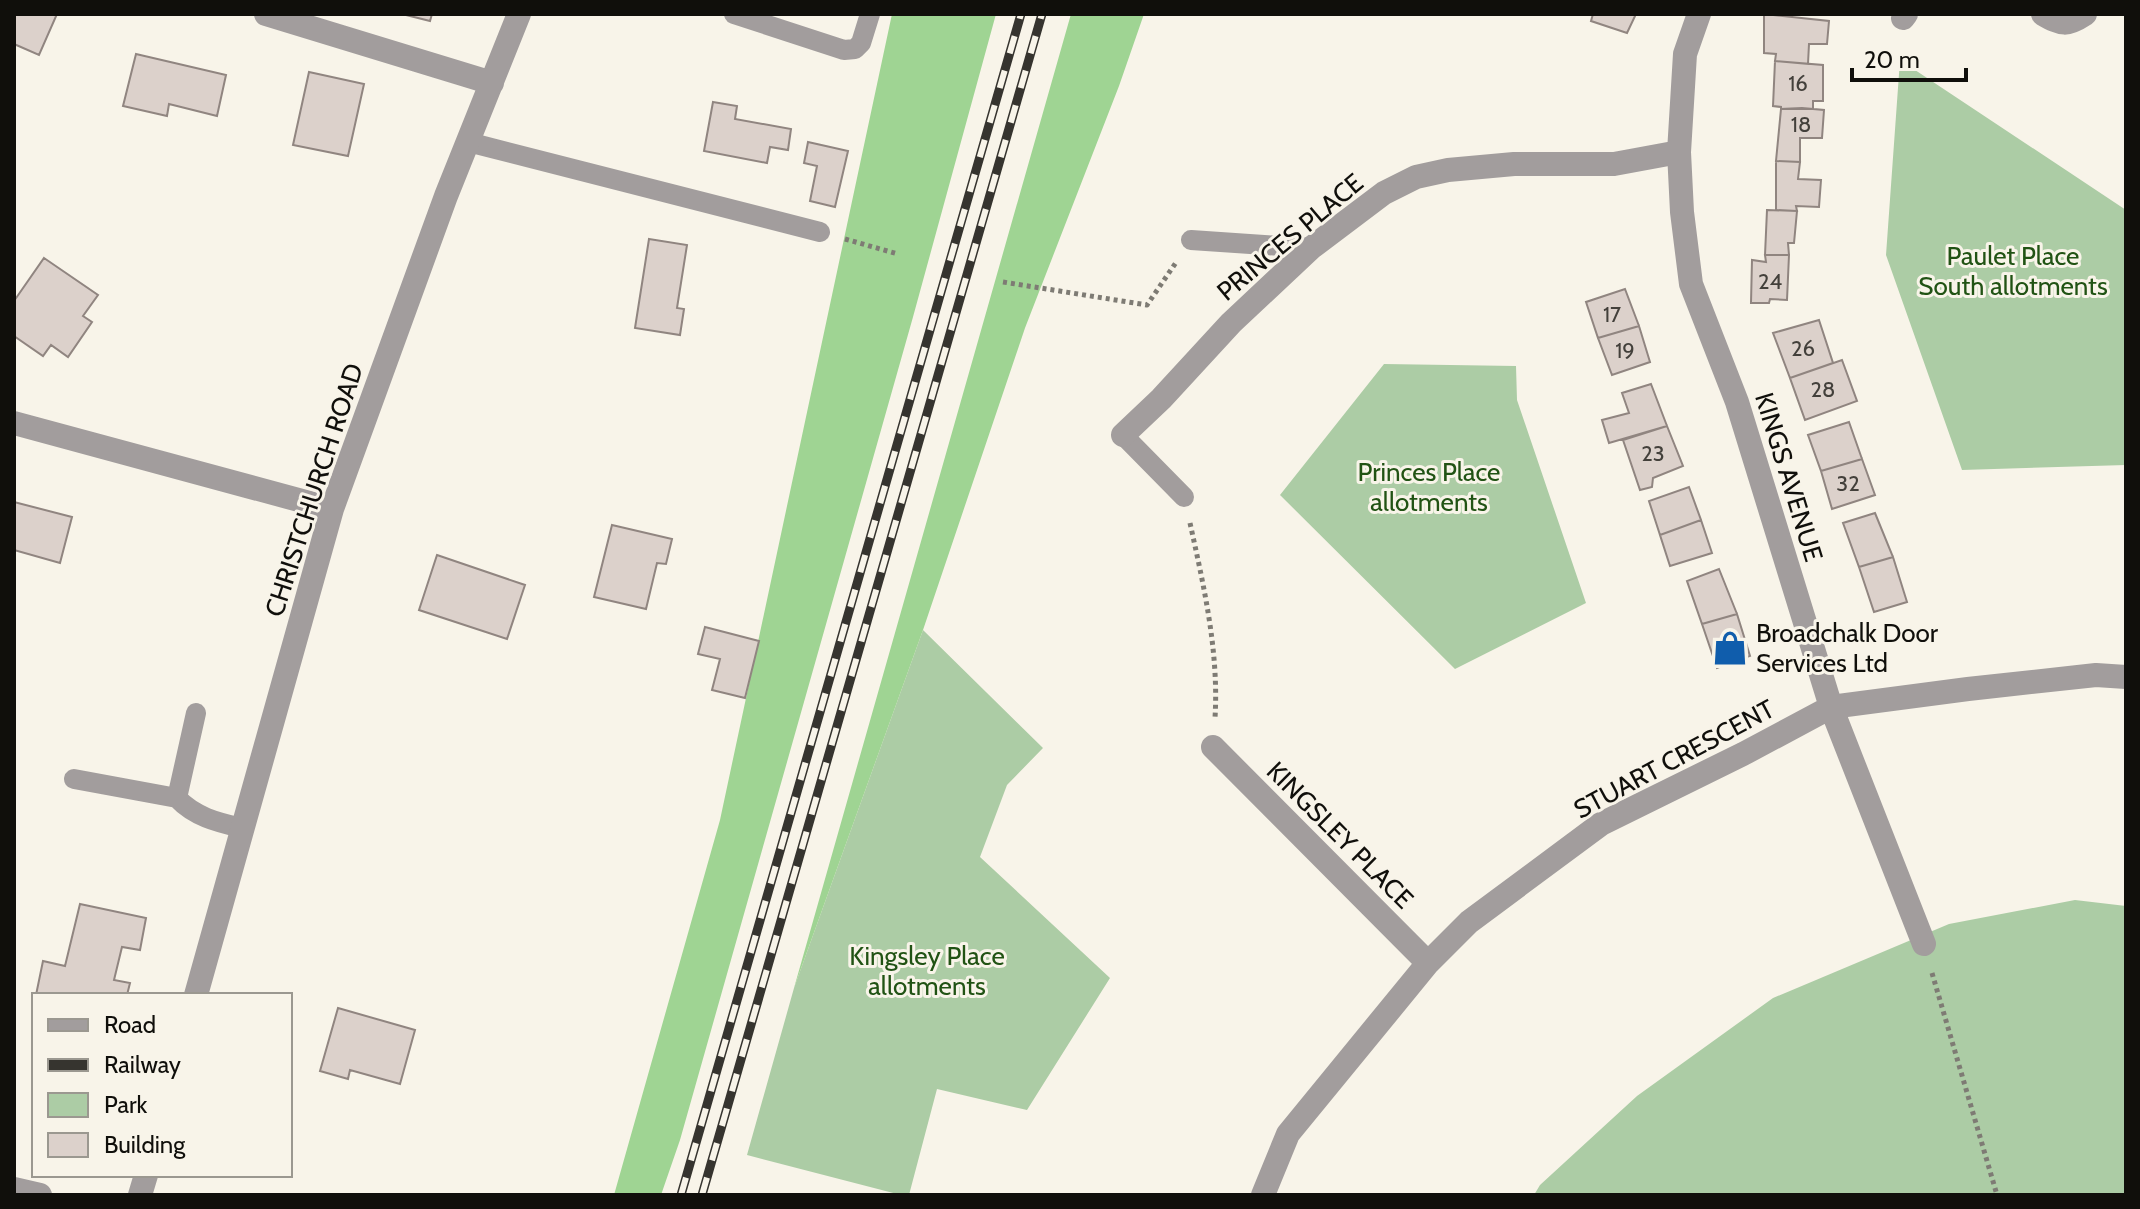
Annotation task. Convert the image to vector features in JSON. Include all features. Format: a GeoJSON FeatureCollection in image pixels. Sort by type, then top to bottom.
{"type":"FeatureCollection","features":[{"type":"Feature","properties":{"kind":"street"},"geometry":{"type":"LineString","coordinates":[[266,14],[492,83]]}},
{"type":"Feature","properties":{"kind":"street","name":"CHRISTCHURCH ROAD"},"geometry":{"type":"LineString","coordinates":[[197,993],[332,509],[468,142],[519,14]]}},
{"type":"Feature","properties":{"kind":"street","name":"KINGS AVENUE"},"geometry":{"type":"LineString","coordinates":[[1699,14],[1685,54],[1679,152],[1682,212],[1691,284],[1737,402],[1831,707],[1924,944]]}},
{"type":"Feature","properties":{"kind":"street"},"geometry":{"type":"LineString","coordinates":[[2043,14],[2059,23],[2068,23],[2085,14]]}},
{"type":"Feature","properties":{"kind":"street","name":"PRINCES PLACE"},"geometry":{"type":"LineString","coordinates":[[1123,435],[1231,323],[1311,248],[1384,193],[1416,177],[1448,170],[1514,164],[1614,164],[1679,152]]}},
{"type":"Feature","properties":{"kind":"street"},"geometry":{"type":"LineString","coordinates":[[14,423],[332,509]]}},
{"type":"Feature","properties":{"kind":"street","name":"STUART CRESCENT"},"geometry":{"type":"LineString","coordinates":[[1263,1195],[1288,1134],[1428,963],[1469,922],[1601,824],[1831,707],[2096,675],[2126,677]]}},
{"type":"Feature","properties":{"kind":"street","name":"KINGSLEY PLACE"},"geometry":{"type":"LineString","coordinates":[[1213,747],[1428,963]]}},
{"type":"Feature","properties":{"kind":"street"},"geometry":{"type":"LineString","coordinates":[[14,1189],[40,1195]]}},
{"type":"Feature","properties":{"kind":"lane"},"geometry":{"type":"LineString","coordinates":[[734,14],[844,50],[855,49],[861,43],[870,14]]}},
{"type":"Feature","properties":{"kind":"lane"},"geometry":{"type":"LineString","coordinates":[[468,142],[820,232]]}},
{"type":"Feature","properties":{"kind":"lane"},"geometry":{"type":"LineString","coordinates":[[1191,240],[1311,248]]}},
{"type":"Feature","properties":{"kind":"lane"},"geometry":{"type":"LineString","coordinates":[[1123,435],[1184,497]]}},
{"type":"Feature","properties":{"kind":"lane"},"geometry":{"type":"LineString","coordinates":[[177,798],[196,713]]}},
{"type":"Feature","properties":{"kind":"lane"},"geometry":{"type":"LineString","coordinates":[[74,779],[177,798],[187,808],[210,820],[242,828]]}},
{"type":"Feature","properties":{"kind":"path"},"geometry":{"type":"LineString","coordinates":[[820,232],[898,254]]}},
{"type":"Feature","properties":{"kind":"path"},"geometry":{"type":"LineString","coordinates":[[1003,282],[1147,305],[1191,240]]}},
{"type":"Feature","properties":{"kind":"path"},"geometry":{"type":"LineString","coordinates":[[1184,497],[1205,588],[1217,684],[1213,747]]}},
{"type":"Feature","properties":{"kind":"path"},"geometry":{"type":"LineString","coordinates":[[1924,944],[1997,1195]]}},
{"type":"Feature","properties":{"kind":"green space"},"geometry":{"type":"Polygon","coordinates":[[[892,14],[996,14],[680,1140],[661,1195],[614,1195],[720,820],[892,14]]]}},
{"type":"Feature","properties":{"kind":"green space"},"geometry":{"type":"Polygon","coordinates":[[[1071,14],[1144,14],[1025,328],[923,630],[794,988],[1071,14]]]}},
{"type":"Feature","properties":{"kind":"green space","name":"Paulet Place South allotments"},"geometry":{"type":"Polygon","coordinates":[[[1900,60],[2126,210],[2126,465],[1962,470],[1886,255],[1900,60]]]}},
{"type":"Feature","properties":{"kind":"green space","name":"Princes Place allotments"},"geometry":{"type":"Polygon","coordinates":[[[1384,364],[1516,366],[1517,400],[1586,603],[1455,669],[1280,495],[1384,364]]]}},
{"type":"Feature","properties":{"kind":"green space","name":"Kingsley Place allotments"},"geometry":{"type":"Polygon","coordinates":[[[923,630],[1043,748],[1007,785],[980,857],[1110,978],[1027,1110],[937,1089],[909,1195],[901,1195],[747,1155],[794,988],[923,630]]]}},
{"type":"Feature","properties":{"kind":"green space"},"geometry":{"type":"Polygon","coordinates":[[[2075,900],[2126,906],[2126,1195],[1534,1195],[1540,1185],[1637,1096],[1773,998],[1949,924],[2075,900]]]}},
{"type":"Feature","properties":{"kind":"building"},"geometry":{"type":"Polygon","coordinates":[[[14,14],[57,14],[39,55],[14,44],[14,14]]]}},
{"type":"Feature","properties":{"kind":"building"},"geometry":{"type":"Polygon","coordinates":[[[402,14],[432,14],[430,21],[402,14]]]}},
{"type":"Feature","properties":{"kind":"building"},"geometry":{"type":"Polygon","coordinates":[[[1593,14],[1636,14],[1627,33],[1591,21],[1593,14]]]}},
{"type":"Feature","properties":{"kind":"building"},"geometry":{"type":"Polygon","coordinates":[[[1764,14],[1829,21],[1827,44],[1809,44],[1808,64],[1775,61],[1776,54],[1764,53],[1764,14]]]}},
{"type":"Feature","properties":{"kind":"building"},"geometry":{"type":"Polygon","coordinates":[[[136,54],[226,75],[217,116],[169,104],[167,116],[123,106],[136,54]]]}},
{"type":"Feature","properties":{"kind":"building"},"geometry":{"type":"Polygon","coordinates":[[[1775,61],[1823,65],[1823,101],[1813,101],[1813,109],[1773,106],[1775,61]]]}},
{"type":"Feature","properties":{"kind":"building"},"geometry":{"type":"Polygon","coordinates":[[[309,72],[364,84],[348,156],[293,145],[309,72]]]}},
{"type":"Feature","properties":{"kind":"building"},"geometry":{"type":"Polygon","coordinates":[[[713,102],[737,106],[735,119],[791,129],[788,150],[770,147],[767,163],[704,151],[713,102]]]}},
{"type":"Feature","properties":{"kind":"building"},"geometry":{"type":"Polygon","coordinates":[[[1781,109],[1824,110],[1822,138],[1800,138],[1800,162],[1776,161],[1781,109]]]}},
{"type":"Feature","properties":{"kind":"building"},"geometry":{"type":"Polygon","coordinates":[[[808,142],[848,151],[835,207],[810,201],[817,166],[804,163],[808,142]]]}},
{"type":"Feature","properties":{"kind":"building"},"geometry":{"type":"Polygon","coordinates":[[[1776,161],[1800,162],[1798,179],[1821,180],[1819,207],[1796,206],[1797,211],[1776,210],[1776,161]]]}},
{"type":"Feature","properties":{"kind":"building"},"geometry":{"type":"Polygon","coordinates":[[[1767,210],[1797,211],[1794,243],[1788,243],[1789,255],[1765,255],[1767,210]]]}},
{"type":"Feature","properties":{"kind":"building"},"geometry":{"type":"Polygon","coordinates":[[[649,239],[687,245],[677,308],[684,309],[680,335],[635,328],[649,239]]]}},
{"type":"Feature","properties":{"kind":"building"},"geometry":{"type":"Polygon","coordinates":[[[1765,255],[1789,255],[1787,300],[1770,299],[1769,303],[1751,303],[1752,260],[1766,262],[1765,255]]]}},
{"type":"Feature","properties":{"kind":"building"},"geometry":{"type":"Polygon","coordinates":[[[44,258],[98,295],[83,316],[92,322],[68,357],[51,345],[43,356],[14,336],[14,301],[44,258]]]}},
{"type":"Feature","properties":{"kind":"building"},"geometry":{"type":"Polygon","coordinates":[[[1625,289],[1639,326],[1598,338],[1586,302],[1625,289]]]}},
{"type":"Feature","properties":{"kind":"building"},"geometry":{"type":"Polygon","coordinates":[[[1819,320],[1833,363],[1790,378],[1773,333],[1819,320]]]}},
{"type":"Feature","properties":{"kind":"building"},"geometry":{"type":"Polygon","coordinates":[[[1639,326],[1650,362],[1612,375],[1598,338],[1639,326]]]}},
{"type":"Feature","properties":{"kind":"building"},"geometry":{"type":"Polygon","coordinates":[[[1842,360],[1857,401],[1805,420],[1790,378],[1842,360]]]}},
{"type":"Feature","properties":{"kind":"building"},"geometry":{"type":"Polygon","coordinates":[[[1651,384],[1667,426],[1609,443],[1602,420],[1629,413],[1622,393],[1651,384]]]}},
{"type":"Feature","properties":{"kind":"building"},"geometry":{"type":"Polygon","coordinates":[[[1849,422],[1862,459],[1821,471],[1808,435],[1849,422]]]}},
{"type":"Feature","properties":{"kind":"building"},"geometry":{"type":"Polygon","coordinates":[[[1667,426],[1683,466],[1653,478],[1652,487],[1640,490],[1623,440],[1667,426]]]}},
{"type":"Feature","properties":{"kind":"building"},"geometry":{"type":"Polygon","coordinates":[[[1862,459],[1875,495],[1832,509],[1821,471],[1862,459]]]}},
{"type":"Feature","properties":{"kind":"building"},"geometry":{"type":"Polygon","coordinates":[[[1689,487],[1701,520],[1660,535],[1649,501],[1689,487]]]}},
{"type":"Feature","properties":{"kind":"building"},"geometry":{"type":"Polygon","coordinates":[[[14,502],[72,517],[60,563],[14,550],[14,502]]]}},
{"type":"Feature","properties":{"kind":"building"},"geometry":{"type":"Polygon","coordinates":[[[1875,513],[1893,557],[1859,567],[1843,523],[1875,513]]]}},
{"type":"Feature","properties":{"kind":"building"},"geometry":{"type":"Polygon","coordinates":[[[1701,520],[1712,553],[1670,566],[1660,535],[1701,520]]]}},
{"type":"Feature","properties":{"kind":"building"},"geometry":{"type":"Polygon","coordinates":[[[612,525],[672,539],[666,564],[657,563],[646,609],[594,597],[612,525]]]}},
{"type":"Feature","properties":{"kind":"building"},"geometry":{"type":"Polygon","coordinates":[[[437,555],[525,585],[507,639],[419,610],[437,555]]]}},
{"type":"Feature","properties":{"kind":"building"},"geometry":{"type":"Polygon","coordinates":[[[1893,557],[1907,602],[1874,612],[1859,567],[1893,557]]]}},
{"type":"Feature","properties":{"kind":"building"},"geometry":{"type":"Polygon","coordinates":[[[1719,569],[1737,614],[1702,624],[1687,581],[1719,569]]]}},
{"type":"Feature","properties":{"kind":"building"},"geometry":{"type":"Polygon","coordinates":[[[1737,614],[1750,656],[1717,668],[1702,624],[1737,614]]]}},
{"type":"Feature","properties":{"kind":"building"},"geometry":{"type":"Polygon","coordinates":[[[705,627],[759,641],[745,698],[712,690],[720,659],[698,654],[705,627]]]}},
{"type":"Feature","properties":{"kind":"building"},"geometry":{"type":"Polygon","coordinates":[[[80,904],[146,918],[140,950],[122,947],[114,980],[130,983],[128,993],[36,993],[43,961],[65,966],[80,904]]]}},
{"type":"Feature","properties":{"kind":"building"},"geometry":{"type":"Polygon","coordinates":[[[338,1008],[415,1030],[400,1084],[350,1070],[348,1079],[320,1071],[338,1008]]]}},
{"type":"Feature","properties":{"kind":"railway"},"geometry":{"type":"LineString","coordinates":[[681,1195],[1021,14]]}},
{"type":"Feature","properties":{"kind":"railway"},"geometry":{"type":"LineString","coordinates":[[702,1195],[1042,14]]}},
{"type":"Feature","properties":{"kind":"place","name":"Broadchalk Door Services Ltd"},"geometry":{"type":"Point","coordinates":[1730,648]}}]}
